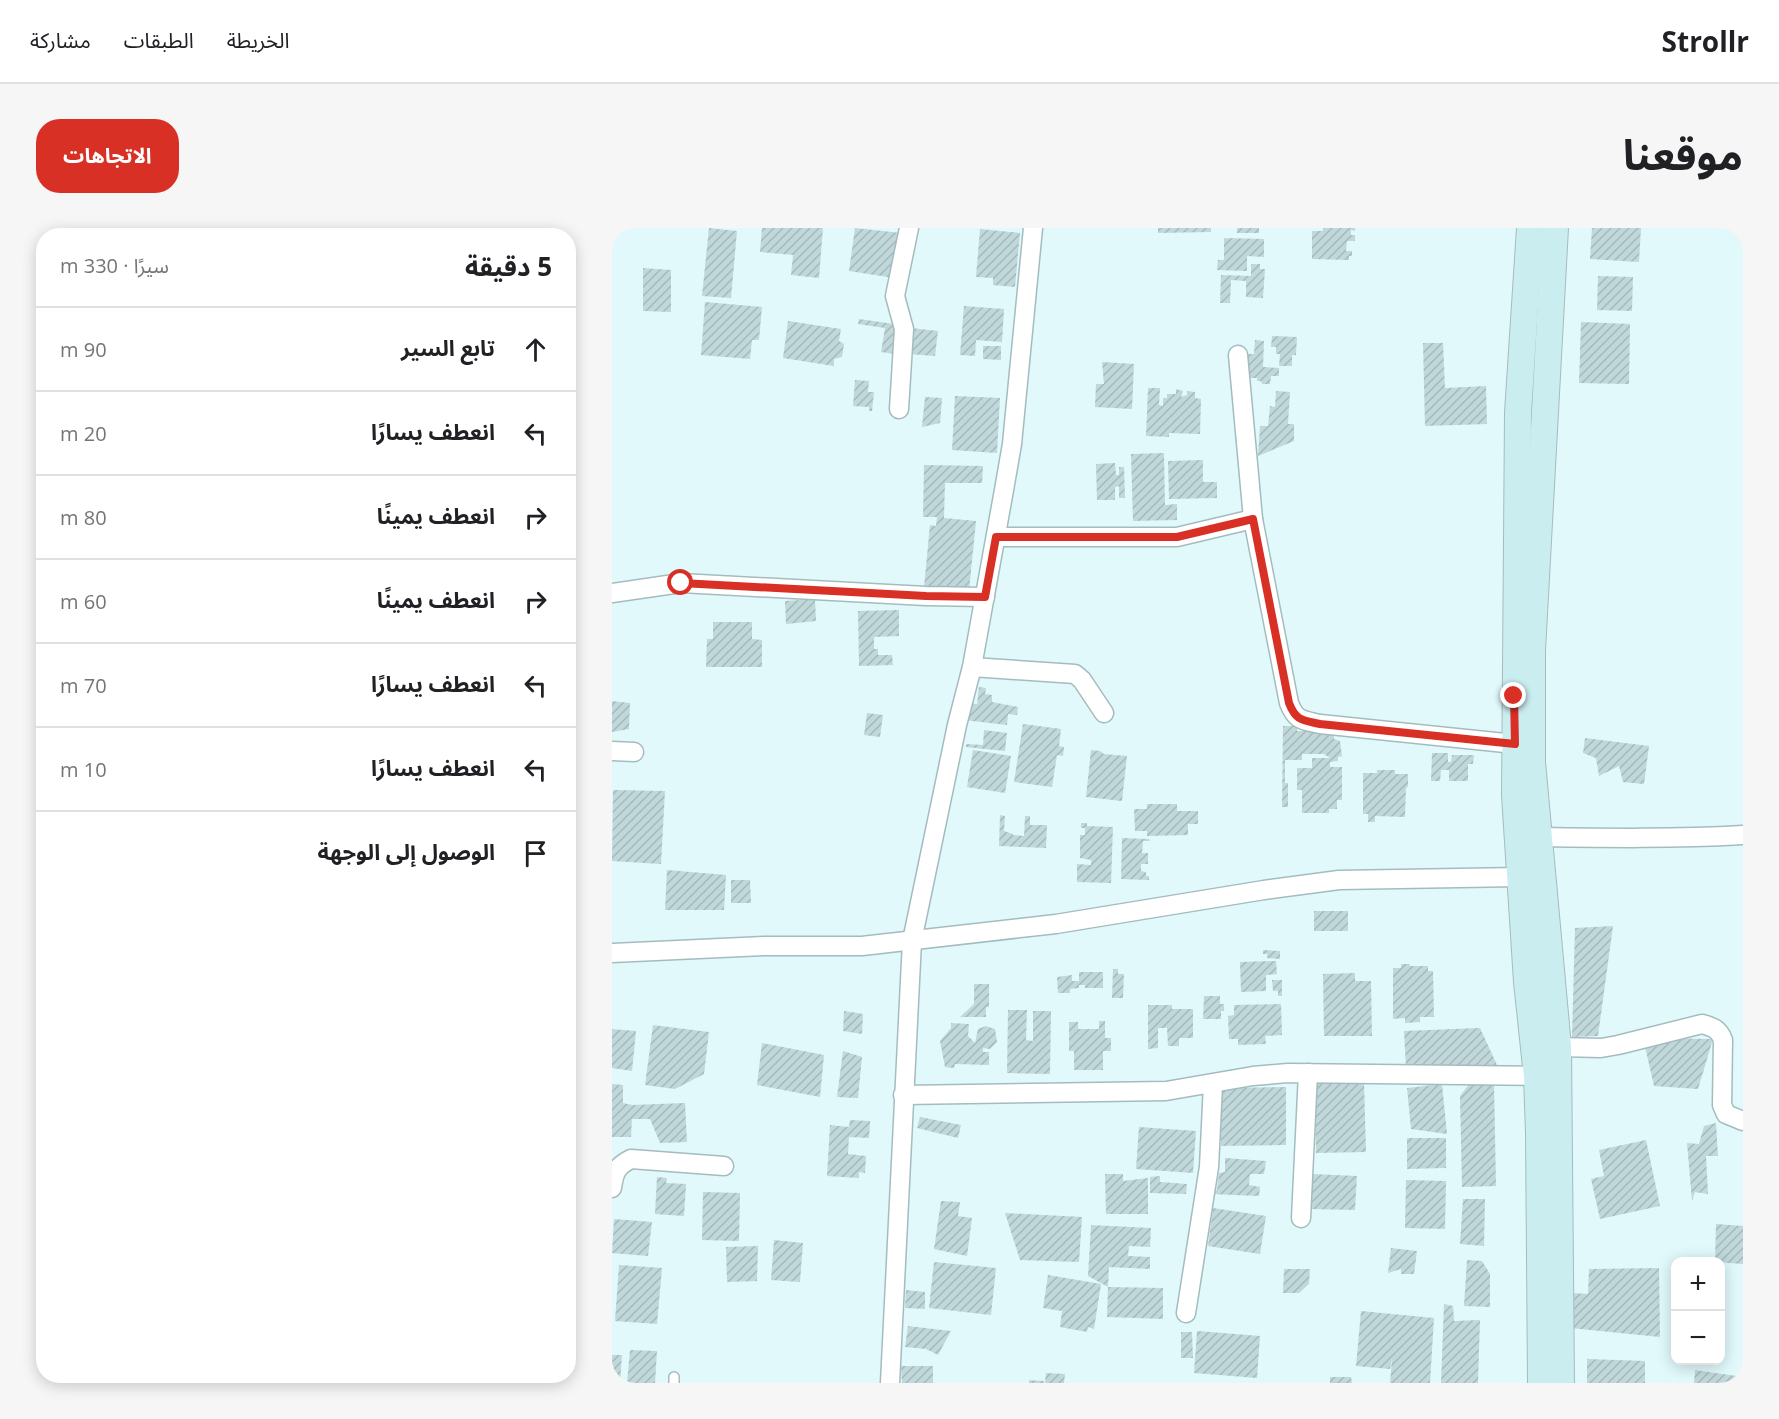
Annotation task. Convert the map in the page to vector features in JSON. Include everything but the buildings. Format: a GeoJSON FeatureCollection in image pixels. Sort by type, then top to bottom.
{"type":"FeatureCollection","features":[{"type":"Feature","properties":{"kind":"street"},"geometry":{"type":"LineString","coordinates":[[899,409],[904,329],[896,297],[909,228]]}},
{"type":"Feature","properties":{"kind":"street"},"geometry":{"type":"LineString","coordinates":[[890,1383],[912,941],[957,725],[972,667],[1012,444],[1033,228]]}},
{"type":"Feature","properties":{"kind":"street"},"geometry":{"type":"LineString","coordinates":[[1530,228],[1518,413],[1515,744],[1519,877],[1537,1076],[1541,1383]]}},
{"type":"Feature","properties":{"kind":"street"},"geometry":{"type":"LineString","coordinates":[[1555,228],[1532,651],[1532,762],[1558,1047],[1561,1383]]}},
{"type":"Feature","properties":{"kind":"street"},"geometry":{"type":"LineString","coordinates":[[1238,355],[1253,519],[1289,703],[1294,715],[1300,719],[1320,724],[1515,744]]}},
{"type":"Feature","properties":{"kind":"street"},"geometry":{"type":"LineString","coordinates":[[996,537],[1177,537],[1253,519]]}},
{"type":"Feature","properties":{"kind":"street"},"geometry":{"type":"LineString","coordinates":[[612,593],[681,583],[985,597]]}},
{"type":"Feature","properties":{"kind":"street"},"geometry":{"type":"LineString","coordinates":[[972,667],[1075,674],[1082,680],[1104,713]]}},
{"type":"Feature","properties":{"kind":"street"},"geometry":{"type":"LineString","coordinates":[[612,752],[634,752]]}},
{"type":"Feature","properties":{"kind":"street"},"geometry":{"type":"LineString","coordinates":[[1540,837],[1639,839],[1743,835]]}},
{"type":"Feature","properties":{"kind":"street"},"geometry":{"type":"LineString","coordinates":[[612,953],[741,947],[861,946],[1056,924],[1339,880],[1519,877]]}},
{"type":"Feature","properties":{"kind":"street"},"geometry":{"type":"LineString","coordinates":[[1558,1047],[1618,1046],[1702,1024],[1714,1027],[1724,1040],[1722,1106],[1726,1114],[1743,1121]]}},
{"type":"Feature","properties":{"kind":"street"},"geometry":{"type":"LineString","coordinates":[[903,1095],[1166,1091],[1253,1076],[1308,1073],[1537,1076]]}},
{"type":"Feature","properties":{"kind":"street"},"geometry":{"type":"LineString","coordinates":[[1301,1218],[1308,1073]]}},
{"type":"Feature","properties":{"kind":"street"},"geometry":{"type":"LineString","coordinates":[[1186,1313],[1209,1167],[1213,1084]]}},
{"type":"Feature","properties":{"kind":"street"},"geometry":{"type":"LineString","coordinates":[[612,1188],[614,1175],[619,1165],[631,1159],[724,1166]]}},
{"type":"Feature","properties":{"kind":"route"},"geometry":{"type":"LineString","coordinates":[[681,583],[985,597],[996,537],[1177,537],[1253,519],[1289,703],[1294,715],[1300,719],[1320,724],[1515,744],[1514,696]]}}]}
